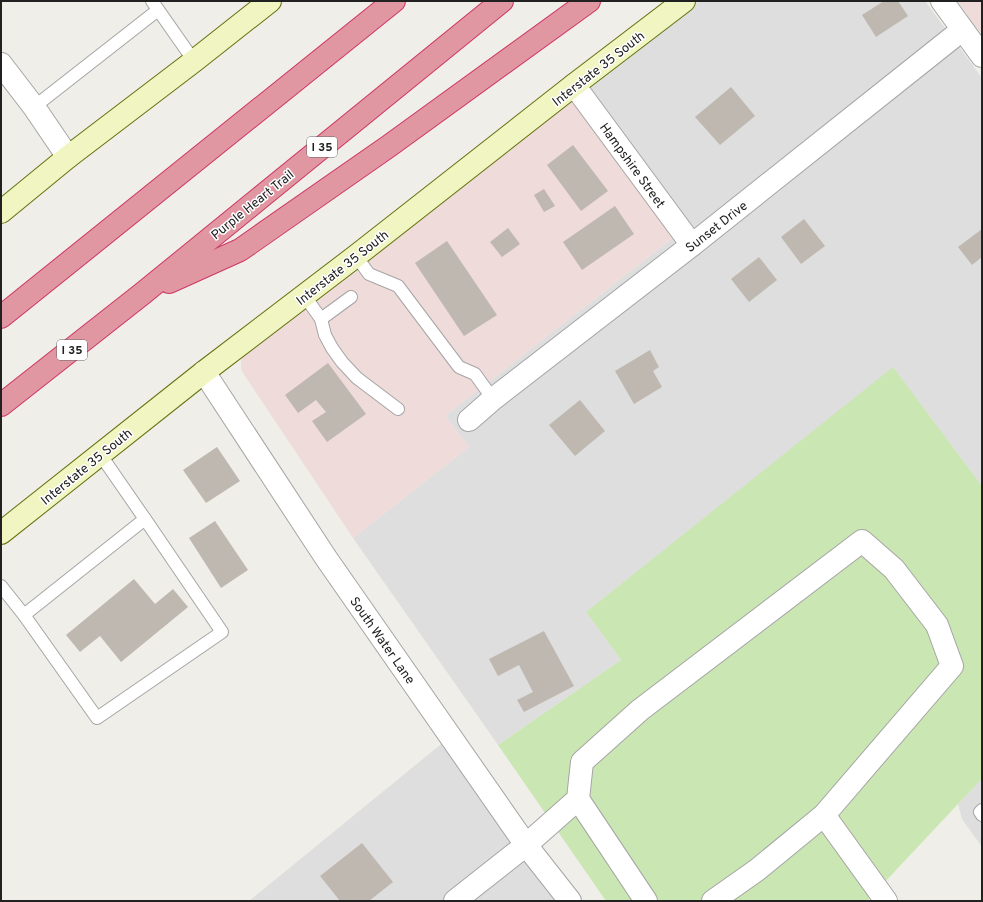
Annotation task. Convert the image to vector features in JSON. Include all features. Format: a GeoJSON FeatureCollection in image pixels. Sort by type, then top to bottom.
{"type":"FeatureCollection","features":[{"type":"Feature","properties":{"kind":"highway"},"geometry":{"type":"LineString","coordinates":[[324,57],[373,1]]}},
{"type":"Feature","properties":{"kind":"highway"},"geometry":{"type":"LineString","coordinates":[[1,317],[394,1]]}},
{"type":"Feature","properties":{"kind":"highway","name":"Purple Heart Trail"},"geometry":{"type":"LineString","coordinates":[[1,405],[142,294],[502,1]]}},
{"type":"Feature","properties":{"kind":"highway"},"geometry":{"type":"LineString","coordinates":[[142,294],[240,250],[389,146],[590,1]]}},
{"type":"Feature","properties":{"kind":"main road"},"geometry":{"type":"LineString","coordinates":[[1,212],[68,157],[270,1]]}},
{"type":"Feature","properties":{"kind":"main road","name":"Interstate 35 South"},"geometry":{"type":"LineString","coordinates":[[1,533],[204,372],[684,1]]}},
{"type":"Feature","properties":{"kind":"street"},"geometry":{"type":"LineString","coordinates":[[942,1],[982,56]]}},
{"type":"Feature","properties":{"kind":"street","name":"Sunset Drive"},"geometry":{"type":"LineString","coordinates":[[468,420],[692,245],[962,30]]}},
{"type":"Feature","properties":{"kind":"street"},"geometry":{"type":"LineString","coordinates":[[1,64],[34,107],[68,157]]}},
{"type":"Feature","properties":{"kind":"street","name":"Hampshire Street"},"geometry":{"type":"LineString","coordinates":[[574,85],[692,245]]}},
{"type":"Feature","properties":{"kind":"street","name":"South Water Lane"},"geometry":{"type":"LineString","coordinates":[[204,372],[326,558],[526,845],[570,901]]}},
{"type":"Feature","properties":{"kind":"street"},"geometry":{"type":"LineString","coordinates":[[646,901],[578,799],[582,762],[640,710],[862,541],[894,569],[937,625],[952,666],[824,815],[757,870],[713,901]]}},
{"type":"Feature","properties":{"kind":"street"},"geometry":{"type":"LineString","coordinates":[[455,901],[526,845],[578,799]]}},
{"type":"Feature","properties":{"kind":"street"},"geometry":{"type":"LineString","coordinates":[[824,815],[886,901]]}},
{"type":"Feature","properties":{"kind":"lane"},"geometry":{"type":"LineString","coordinates":[[34,107],[155,5],[194,61]]}},
{"type":"Feature","properties":{"kind":"lane"},"geometry":{"type":"LineString","coordinates":[[356,256],[369,274],[398,286],[459,367],[475,374],[493,399]]}},
{"type":"Feature","properties":{"kind":"lane"},"geometry":{"type":"LineString","coordinates":[[304,295],[321,319],[325,335],[342,362],[357,378],[398,409]]}},
{"type":"Feature","properties":{"kind":"lane"},"geometry":{"type":"LineString","coordinates":[[321,319],[351,297]]}},
{"type":"Feature","properties":{"kind":"lane"},"geometry":{"type":"LineString","coordinates":[[1,586],[24,614],[97,718],[222,632],[100,454]]}},
{"type":"Feature","properties":{"kind":"lane"},"geometry":{"type":"LineString","coordinates":[[24,614],[145,520]]}},
{"type":"Feature","properties":{"kind":"lane"},"geometry":{"type":"LineString","coordinates":[[982,810],[980,812],[982,815]]}},
{"type":"Feature","properties":{"kind":"shaded area"},"geometry":{"type":"Polygon","coordinates":[[[699,1],[925,1],[982,78],[982,486],[893,368],[586,612],[621,660],[498,745],[353,538],[469,447],[445,416],[683,230],[579,94],[699,1]]]}},
{"type":"Feature","properties":{"kind":"shaded area"},"geometry":{"type":"Polygon","coordinates":[[[958,1],[982,1],[982,34],[972,22],[958,1]]]}},
{"type":"Feature","properties":{"kind":"shaded area"},"geometry":{"type":"Polygon","coordinates":[[[579,94],[684,229],[445,416],[469,447],[353,538],[243,373],[241,368],[242,357],[579,94]]]}},
{"type":"Feature","properties":{"kind":"shaded area"},"geometry":{"type":"Polygon","coordinates":[[[451,736],[566,901],[249,901],[451,736]]]}},
{"type":"Feature","properties":{"kind":"shaded area"},"geometry":{"type":"Polygon","coordinates":[[[982,779],[982,847],[962,819],[958,804],[982,779]]]}},
{"type":"Feature","properties":{"kind":"green space"},"geometry":{"type":"Polygon","coordinates":[[[893,367],[982,486],[982,779],[867,901],[606,901],[498,745],[621,660],[586,612],[893,367]]]}},
{"type":"Feature","properties":{"kind":"building"},"geometry":{"type":"Polygon","coordinates":[[[884,1],[898,1],[908,16],[876,37],[862,15],[884,1]]]}},
{"type":"Feature","properties":{"kind":"building"},"geometry":{"type":"Polygon","coordinates":[[[731,87],[755,116],[720,145],[695,117],[731,87]]]}},
{"type":"Feature","properties":{"kind":"building"},"geometry":{"type":"Polygon","coordinates":[[[573,145],[608,191],[581,211],[547,165],[573,145]]]}},
{"type":"Feature","properties":{"kind":"building"},"geometry":{"type":"Polygon","coordinates":[[[544,189],[555,206],[544,212],[534,195],[544,189]]]}},
{"type":"Feature","properties":{"kind":"building"},"geometry":{"type":"Polygon","coordinates":[[[615,206],[634,234],[582,270],[563,242],[615,206]]]}},
{"type":"Feature","properties":{"kind":"building"},"geometry":{"type":"Polygon","coordinates":[[[804,219],[825,246],[801,264],[781,237],[804,219]]]}},
{"type":"Feature","properties":{"kind":"building"},"geometry":{"type":"Polygon","coordinates":[[[508,228],[520,244],[502,257],[490,242],[508,228]]]}},
{"type":"Feature","properties":{"kind":"building"},"geometry":{"type":"Polygon","coordinates":[[[982,229],[982,257],[972,265],[958,247],[982,229]]]}},
{"type":"Feature","properties":{"kind":"building"},"geometry":{"type":"Polygon","coordinates":[[[447,241],[497,315],[464,336],[415,263],[447,241]]]}},
{"type":"Feature","properties":{"kind":"building"},"geometry":{"type":"Polygon","coordinates":[[[759,257],[777,280],[749,302],[731,279],[759,257]]]}},
{"type":"Feature","properties":{"kind":"building"},"geometry":{"type":"Polygon","coordinates":[[[650,350],[659,367],[653,371],[662,387],[634,404],[615,371],[650,350]]]}},
{"type":"Feature","properties":{"kind":"building"},"geometry":{"type":"Polygon","coordinates":[[[328,363],[366,414],[327,442],[312,421],[326,412],[316,400],[298,413],[285,395],[328,363]]]}},
{"type":"Feature","properties":{"kind":"building"},"geometry":{"type":"Polygon","coordinates":[[[580,400],[605,431],[575,456],[549,425],[580,400]]]}},
{"type":"Feature","properties":{"kind":"building"},"geometry":{"type":"Polygon","coordinates":[[[217,447],[240,481],[206,503],[183,470],[217,447]]]}},
{"type":"Feature","properties":{"kind":"building"},"geometry":{"type":"Polygon","coordinates":[[[215,521],[248,570],[221,588],[189,538],[215,521]]]}},
{"type":"Feature","properties":{"kind":"building"},"geometry":{"type":"Polygon","coordinates":[[[134,579],[155,604],[173,589],[188,607],[121,662],[100,636],[80,652],[66,635],[134,579]]]}},
{"type":"Feature","properties":{"kind":"building"},"geometry":{"type":"Polygon","coordinates":[[[544,631],[574,686],[524,712],[517,700],[533,692],[519,665],[498,676],[489,659],[544,631]]]}},
{"type":"Feature","properties":{"kind":"building"},"geometry":{"type":"Polygon","coordinates":[[[362,843],[393,882],[369,901],[340,901],[320,876],[362,843]]]}}]}
